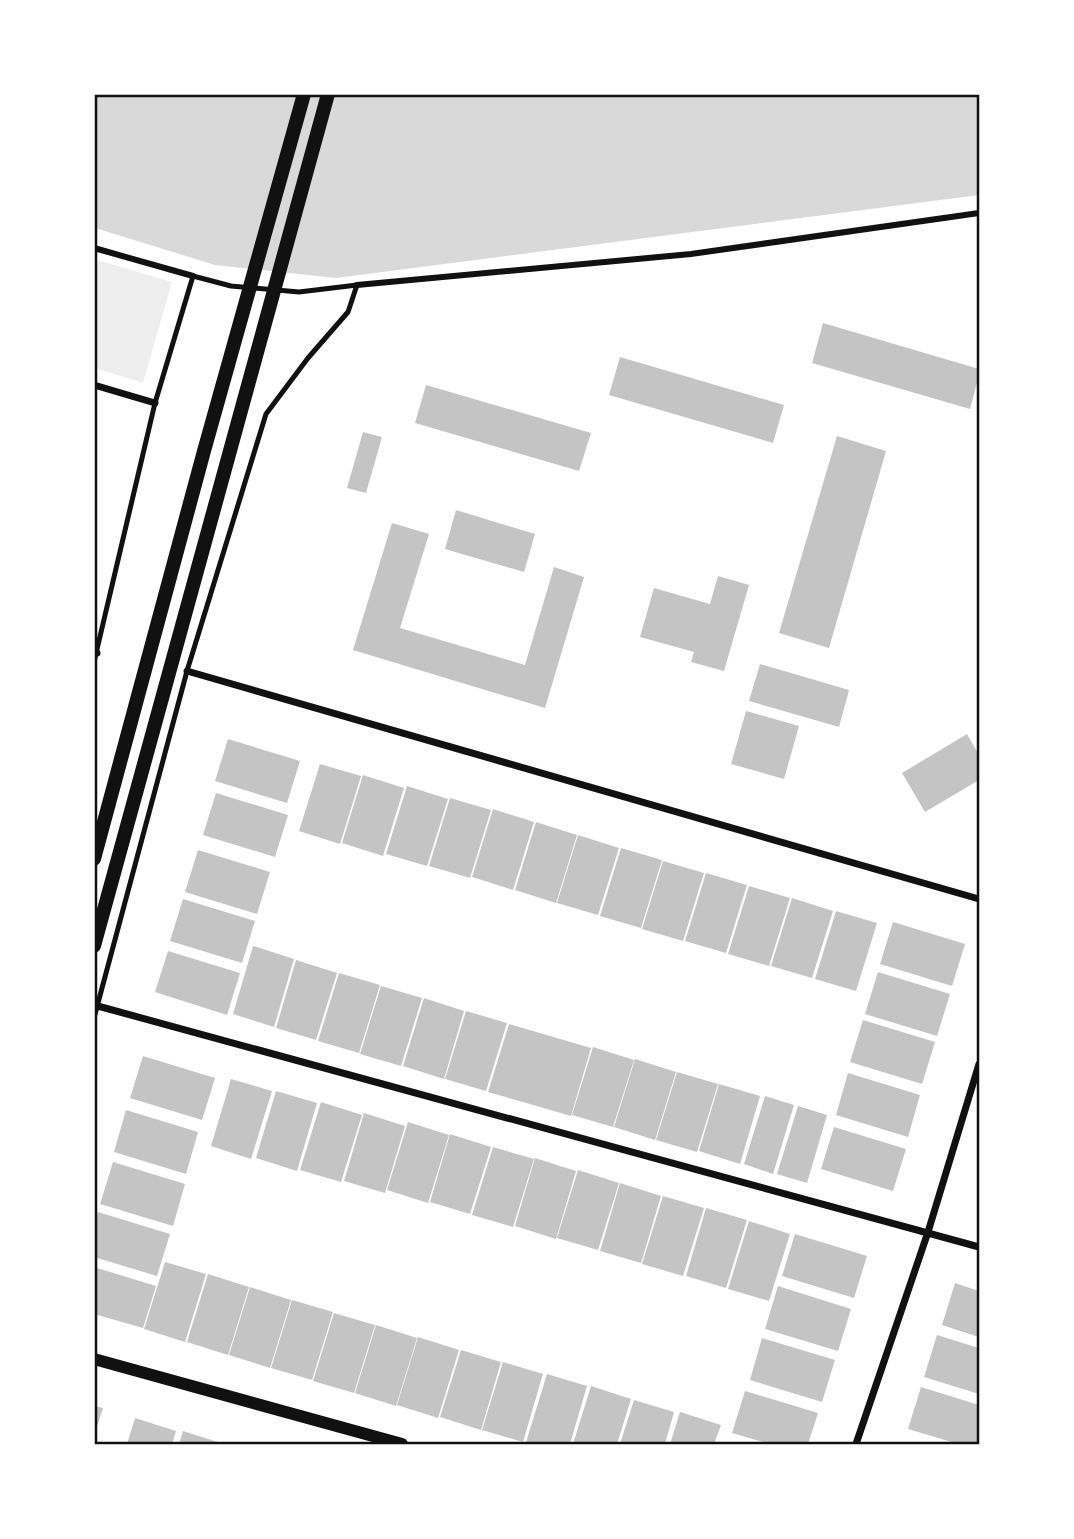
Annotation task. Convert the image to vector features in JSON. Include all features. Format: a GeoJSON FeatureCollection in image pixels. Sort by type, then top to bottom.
{"type":"FeatureCollection","features":[{"type":"Feature","properties":{"kind":"main road"},"geometry":{"type":"LineString","coordinates":[[94,859],[304,94]]}},
{"type":"Feature","properties":{"kind":"main road"},"geometry":{"type":"LineString","coordinates":[[94,946],[328,94]]}},
{"type":"Feature","properties":{"kind":"street"},"geometry":{"type":"LineString","coordinates":[[357,285],[691,254],[979,214]]}},
{"type":"Feature","properties":{"kind":"street"},"geometry":{"type":"LineString","coordinates":[[94,248],[193,276]]}},
{"type":"Feature","properties":{"kind":"street"},"geometry":{"type":"LineString","coordinates":[[94,385],[155,402]]}},
{"type":"Feature","properties":{"kind":"street"},"geometry":{"type":"LineString","coordinates":[[187,671],[979,899]]}},
{"type":"Feature","properties":{"kind":"street"},"geometry":{"type":"LineString","coordinates":[[97,1005],[979,1247]]}},
{"type":"Feature","properties":{"kind":"street"},"geometry":{"type":"LineString","coordinates":[[856,1444],[928,1232],[979,1064]]}},
{"type":"Feature","properties":{"kind":"street"},"geometry":{"type":"LineString","coordinates":[[94,1359],[402,1444]]}},
{"type":"Feature","properties":{"kind":"lane"},"geometry":{"type":"LineString","coordinates":[[94,662],[155,402],[193,276],[231,286],[299,292],[357,285],[348,312],[267,414],[187,671],[94,1017]]}},
{"type":"Feature","properties":{"kind":"shaded area"},"geometry":{"type":"Polygon","coordinates":[[[94,95],[979,95],[979,195],[336,278],[215,265],[95,228],[94,95]]]}},
{"type":"Feature","properties":{"kind":"shaded area"},"geometry":{"type":"Polygon","coordinates":[[[94,259],[172,282],[143,383],[95,368],[94,259]]]}},
{"type":"Feature","properties":{"kind":"building"},"geometry":{"type":"Polygon","coordinates":[[[823,323],[979,369],[970,409],[812,363],[823,323]]]}},
{"type":"Feature","properties":{"kind":"building"},"geometry":{"type":"Polygon","coordinates":[[[620,357],[784,405],[773,443],[609,395],[620,357]]]}},
{"type":"Feature","properties":{"kind":"building"},"geometry":{"type":"Polygon","coordinates":[[[426,385],[591,433],[579,471],[415,423],[426,385]]]}},
{"type":"Feature","properties":{"kind":"building"},"geometry":{"type":"Polygon","coordinates":[[[363,432],[382,437],[366,493],[347,488],[363,432]]]}},
{"type":"Feature","properties":{"kind":"building"},"geometry":{"type":"Polygon","coordinates":[[[837,436],[886,451],[829,648],[779,633],[837,436]]]}},
{"type":"Feature","properties":{"kind":"building"},"geometry":{"type":"Polygon","coordinates":[[[456,510],[535,534],[524,572],[445,549],[456,510]]]}},
{"type":"Feature","properties":{"kind":"building"},"geometry":{"type":"Polygon","coordinates":[[[392,523],[429,534],[400,628],[525,665],[554,567],[584,577],[545,708],[353,650],[392,523]]]}},
{"type":"Feature","properties":{"kind":"building"},"geometry":{"type":"Polygon","coordinates":[[[718,576],[749,585],[724,671],[691,662],[694,652],[640,637],[654,588],[710,604],[718,576]]]}},
{"type":"Feature","properties":{"kind":"building"},"geometry":{"type":"Polygon","coordinates":[[[760,664],[849,690],[839,727],[749,701],[760,664]]]}},
{"type":"Feature","properties":{"kind":"building"},"geometry":{"type":"Polygon","coordinates":[[[746,711],[799,726],[784,779],[731,764],[746,711]]]}},
{"type":"Feature","properties":{"kind":"building"},"geometry":{"type":"Polygon","coordinates":[[[967,734],[979,755],[979,780],[925,812],[902,773],[967,734]]]}},
{"type":"Feature","properties":{"kind":"building"},"geometry":{"type":"Polygon","coordinates":[[[228,739],[300,761],[287,803],[215,781],[228,739]]]}},
{"type":"Feature","properties":{"kind":"building"},"geometry":{"type":"Polygon","coordinates":[[[320,764],[361,776],[340,844],[299,831],[320,764]]]}},
{"type":"Feature","properties":{"kind":"building"},"geometry":{"type":"Polygon","coordinates":[[[363,775],[404,788],[383,856],[342,843],[363,775]]]}},
{"type":"Feature","properties":{"kind":"building"},"geometry":{"type":"Polygon","coordinates":[[[407,786],[448,799],[427,866],[386,854],[407,786]]]}},
{"type":"Feature","properties":{"kind":"building"},"geometry":{"type":"Polygon","coordinates":[[[216,793],[288,815],[275,857],[203,835],[216,793]]]}},
{"type":"Feature","properties":{"kind":"building"},"geometry":{"type":"Polygon","coordinates":[[[450,798],[491,810],[470,878],[429,866],[450,798]]]}},
{"type":"Feature","properties":{"kind":"building"},"geometry":{"type":"Polygon","coordinates":[[[493,809],[534,822],[513,890],[472,877],[493,809]]]}},
{"type":"Feature","properties":{"kind":"building"},"geometry":{"type":"Polygon","coordinates":[[[536,822],[577,835],[556,903],[515,890],[536,822]]]}},
{"type":"Feature","properties":{"kind":"building"},"geometry":{"type":"Polygon","coordinates":[[[578,835],[619,848],[598,915],[557,903],[578,835]]]}},
{"type":"Feature","properties":{"kind":"building"},"geometry":{"type":"Polygon","coordinates":[[[621,848],[662,860],[641,928],[600,916],[621,848]]]}},
{"type":"Feature","properties":{"kind":"building"},"geometry":{"type":"Polygon","coordinates":[[[198,850],[270,872],[257,914],[185,892],[198,850]]]}},
{"type":"Feature","properties":{"kind":"building"},"geometry":{"type":"Polygon","coordinates":[[[663,861],[704,873],[683,941],[642,929],[663,861]]]}},
{"type":"Feature","properties":{"kind":"building"},"geometry":{"type":"Polygon","coordinates":[[[706,873],[747,885],[726,953],[685,941],[706,873]]]}},
{"type":"Feature","properties":{"kind":"building"},"geometry":{"type":"Polygon","coordinates":[[[749,886],[790,898],[769,966],[728,954],[749,886]]]}},
{"type":"Feature","properties":{"kind":"building"},"geometry":{"type":"Polygon","coordinates":[[[792,898],[833,911],[812,978],[771,966],[792,898]]]}},
{"type":"Feature","properties":{"kind":"building"},"geometry":{"type":"Polygon","coordinates":[[[183,899],[255,921],[242,963],[170,941],[183,899]]]}},
{"type":"Feature","properties":{"kind":"building"},"geometry":{"type":"Polygon","coordinates":[[[836,911],[877,923],[856,991],[815,979],[836,911]]]}},
{"type":"Feature","properties":{"kind":"building"},"geometry":{"type":"Polygon","coordinates":[[[893,922],[965,944],[952,986],[880,964],[893,922]]]}},
{"type":"Feature","properties":{"kind":"building"},"geometry":{"type":"Polygon","coordinates":[[[253,946],[294,959],[274,1027],[233,1014],[253,946]]]}},
{"type":"Feature","properties":{"kind":"building"},"geometry":{"type":"Polygon","coordinates":[[[168,951],[240,973],[227,1015],[155,992],[168,951]]]}},
{"type":"Feature","properties":{"kind":"building"},"geometry":{"type":"Polygon","coordinates":[[[296,960],[337,973],[316,1040],[276,1028],[296,960]]]}},
{"type":"Feature","properties":{"kind":"building"},"geometry":{"type":"Polygon","coordinates":[[[878,972],[950,994],[937,1036],[865,1014],[878,972]]]}},
{"type":"Feature","properties":{"kind":"building"},"geometry":{"type":"Polygon","coordinates":[[[339,973],[380,985],[359,1053],[318,1041],[339,973]]]}},
{"type":"Feature","properties":{"kind":"building"},"geometry":{"type":"Polygon","coordinates":[[[381,986],[422,998],[401,1066],[360,1054],[381,986]]]}},
{"type":"Feature","properties":{"kind":"building"},"geometry":{"type":"Polygon","coordinates":[[[424,998],[464,1011],[444,1079],[403,1066],[424,998]]]}},
{"type":"Feature","properties":{"kind":"building"},"geometry":{"type":"Polygon","coordinates":[[[466,1011],[507,1023],[486,1091],[445,1079],[466,1011]]]}},
{"type":"Feature","properties":{"kind":"building"},"geometry":{"type":"Polygon","coordinates":[[[863,1020],[935,1042],[922,1084],[850,1062],[863,1020]]]}},
{"type":"Feature","properties":{"kind":"building"},"geometry":{"type":"Polygon","coordinates":[[[509,1024],[591,1048],[571,1116],[488,1092],[509,1024]]]}},
{"type":"Feature","properties":{"kind":"building"},"geometry":{"type":"Polygon","coordinates":[[[593,1047],[634,1060],[613,1127],[572,1115],[593,1047]]]}},
{"type":"Feature","properties":{"kind":"building"},"geometry":{"type":"Polygon","coordinates":[[[143,1056],[215,1078],[202,1120],[130,1098],[143,1056]]]}},
{"type":"Feature","properties":{"kind":"building"},"geometry":{"type":"Polygon","coordinates":[[[635,1059],[676,1072],[655,1140],[614,1127],[635,1059]]]}},
{"type":"Feature","properties":{"kind":"building"},"geometry":{"type":"Polygon","coordinates":[[[677,1072],[718,1084],[697,1152],[656,1140],[677,1072]]]}},
{"type":"Feature","properties":{"kind":"building"},"geometry":{"type":"Polygon","coordinates":[[[848,1073],[920,1095],[908,1137],[836,1115],[848,1073]]]}},
{"type":"Feature","properties":{"kind":"building"},"geometry":{"type":"Polygon","coordinates":[[[231,1079],[272,1091],[251,1159],[211,1146],[231,1079]]]}},
{"type":"Feature","properties":{"kind":"building"},"geometry":{"type":"Polygon","coordinates":[[[719,1084],[760,1096],[740,1164],[699,1151],[719,1084]]]}},
{"type":"Feature","properties":{"kind":"building"},"geometry":{"type":"Polygon","coordinates":[[[276,1091],[317,1103],[297,1171],[256,1158],[276,1091]]]}},
{"type":"Feature","properties":{"kind":"building"},"geometry":{"type":"Polygon","coordinates":[[[765,1096],[794,1105],[773,1174],[744,1164],[765,1096]]]}},
{"type":"Feature","properties":{"kind":"building"},"geometry":{"type":"Polygon","coordinates":[[[321,1102],[362,1115],[341,1182],[300,1170],[321,1102]]]}},
{"type":"Feature","properties":{"kind":"building"},"geometry":{"type":"Polygon","coordinates":[[[798,1106],[827,1115],[807,1183],[777,1174],[798,1106]]]}},
{"type":"Feature","properties":{"kind":"building"},"geometry":{"type":"Polygon","coordinates":[[[126,1110],[198,1132],[186,1174],[114,1152],[126,1110]]]}},
{"type":"Feature","properties":{"kind":"building"},"geometry":{"type":"Polygon","coordinates":[[[364,1113],[405,1126],[385,1193],[344,1181],[364,1113]]]}},
{"type":"Feature","properties":{"kind":"building"},"geometry":{"type":"Polygon","coordinates":[[[408,1122],[449,1135],[428,1203],[387,1190],[408,1122]]]}},
{"type":"Feature","properties":{"kind":"building"},"geometry":{"type":"Polygon","coordinates":[[[834,1127],[906,1149],[893,1191],[821,1169],[834,1127]]]}},
{"type":"Feature","properties":{"kind":"building"},"geometry":{"type":"Polygon","coordinates":[[[450,1134],[491,1147],[470,1214],[430,1202],[450,1134]]]}},
{"type":"Feature","properties":{"kind":"building"},"geometry":{"type":"Polygon","coordinates":[[[493,1147],[534,1159],[513,1227],[472,1215],[493,1147]]]}},
{"type":"Feature","properties":{"kind":"building"},"geometry":{"type":"Polygon","coordinates":[[[535,1158],[576,1171],[556,1239],[515,1226],[535,1158]]]}},
{"type":"Feature","properties":{"kind":"building"},"geometry":{"type":"Polygon","coordinates":[[[113,1162],[185,1184],[173,1226],[100,1204],[113,1162]]]}},
{"type":"Feature","properties":{"kind":"building"},"geometry":{"type":"Polygon","coordinates":[[[578,1170],[619,1183],[598,1250],[557,1238],[578,1170]]]}},
{"type":"Feature","properties":{"kind":"building"},"geometry":{"type":"Polygon","coordinates":[[[620,1183],[661,1196],[641,1263],[600,1251],[620,1183]]]}},
{"type":"Feature","properties":{"kind":"building"},"geometry":{"type":"Polygon","coordinates":[[[663,1196],[704,1208],[683,1276],[642,1264],[663,1196]]]}},
{"type":"Feature","properties":{"kind":"building"},"geometry":{"type":"Polygon","coordinates":[[[706,1208],[747,1220],[726,1288],[686,1276],[706,1208]]]}},
{"type":"Feature","properties":{"kind":"building"},"geometry":{"type":"Polygon","coordinates":[[[98,1212],[170,1234],[157,1276],[94,1257],[94,1223],[98,1212]]]}},
{"type":"Feature","properties":{"kind":"building"},"geometry":{"type":"Polygon","coordinates":[[[749,1221],[790,1234],[769,1301],[728,1289],[749,1221]]]}},
{"type":"Feature","properties":{"kind":"building"},"geometry":{"type":"Polygon","coordinates":[[[795,1234],[867,1256],[854,1298],[782,1276],[795,1234]]]}},
{"type":"Feature","properties":{"kind":"building"},"geometry":{"type":"Polygon","coordinates":[[[165,1262],[206,1274],[185,1342],[144,1329],[165,1262]]]}},
{"type":"Feature","properties":{"kind":"building"},"geometry":{"type":"Polygon","coordinates":[[[94,1267],[156,1286],[143,1328],[94,1314],[94,1267]]]}},
{"type":"Feature","properties":{"kind":"building"},"geometry":{"type":"Polygon","coordinates":[[[208,1274],[249,1287],[228,1355],[187,1342],[208,1274]]]}},
{"type":"Feature","properties":{"kind":"building"},"geometry":{"type":"Polygon","coordinates":[[[955,1283],[979,1291],[979,1337],[942,1325],[955,1283]]]}},
{"type":"Feature","properties":{"kind":"building"},"geometry":{"type":"Polygon","coordinates":[[[778,1286],[851,1309],[838,1351],[765,1329],[778,1286]]]}},
{"type":"Feature","properties":{"kind":"building"},"geometry":{"type":"Polygon","coordinates":[[[250,1287],[291,1300],[270,1368],[229,1355],[250,1287]]]}},
{"type":"Feature","properties":{"kind":"building"},"geometry":{"type":"Polygon","coordinates":[[[292,1300],[333,1312],[312,1380],[271,1368],[292,1300]]]}},
{"type":"Feature","properties":{"kind":"building"},"geometry":{"type":"Polygon","coordinates":[[[334,1313],[375,1325],[354,1393],[313,1381],[334,1313]]]}},
{"type":"Feature","properties":{"kind":"building"},"geometry":{"type":"Polygon","coordinates":[[[376,1325],[417,1338],[396,1406],[355,1393],[376,1325]]]}},
{"type":"Feature","properties":{"kind":"building"},"geometry":{"type":"Polygon","coordinates":[[[937,1335],[979,1348],[979,1394],[924,1377],[937,1335]]]}},
{"type":"Feature","properties":{"kind":"building"},"geometry":{"type":"Polygon","coordinates":[[[418,1337],[459,1350],[438,1418],[397,1405],[418,1337]]]}},
{"type":"Feature","properties":{"kind":"building"},"geometry":{"type":"Polygon","coordinates":[[[762,1338],[835,1360],[822,1402],[750,1380],[762,1338]]]}},
{"type":"Feature","properties":{"kind":"building"},"geometry":{"type":"Polygon","coordinates":[[[461,1350],[501,1362],[481,1430],[440,1417],[461,1350]]]}},
{"type":"Feature","properties":{"kind":"building"},"geometry":{"type":"Polygon","coordinates":[[[503,1362],[543,1374],[523,1442],[482,1430],[503,1362]]]}},
{"type":"Feature","properties":{"kind":"building"},"geometry":{"type":"Polygon","coordinates":[[[547,1374],[587,1386],[570,1444],[526,1442],[547,1374]]]}},
{"type":"Feature","properties":{"kind":"building"},"geometry":{"type":"Polygon","coordinates":[[[591,1386],[631,1399],[617,1444],[573,1444],[591,1386]]]}},
{"type":"Feature","properties":{"kind":"building"},"geometry":{"type":"Polygon","coordinates":[[[921,1387],[979,1405],[979,1444],[958,1444],[908,1429],[921,1387]]]}},
{"type":"Feature","properties":{"kind":"building"},"geometry":{"type":"Polygon","coordinates":[[[745,1391],[818,1413],[808,1444],[770,1444],[732,1433],[745,1391]]]}},
{"type":"Feature","properties":{"kind":"building"},"geometry":{"type":"Polygon","coordinates":[[[634,1400],[674,1412],[665,1444],[620,1444],[634,1400]]]}},
{"type":"Feature","properties":{"kind":"building"},"geometry":{"type":"Polygon","coordinates":[[[94,1406],[103,1408],[95,1433],[94,1433],[94,1406]]]}},
{"type":"Feature","properties":{"kind":"building"},"geometry":{"type":"Polygon","coordinates":[[[680,1412],[721,1425],[714,1444],[670,1444],[680,1412]]]}},
{"type":"Feature","properties":{"kind":"building"},"geometry":{"type":"Polygon","coordinates":[[[135,1418],[176,1431],[172,1444],[127,1444],[135,1418]]]}},
{"type":"Feature","properties":{"kind":"building"},"geometry":{"type":"Polygon","coordinates":[[[183,1431],[224,1444],[179,1444],[183,1431]]]}}]}
